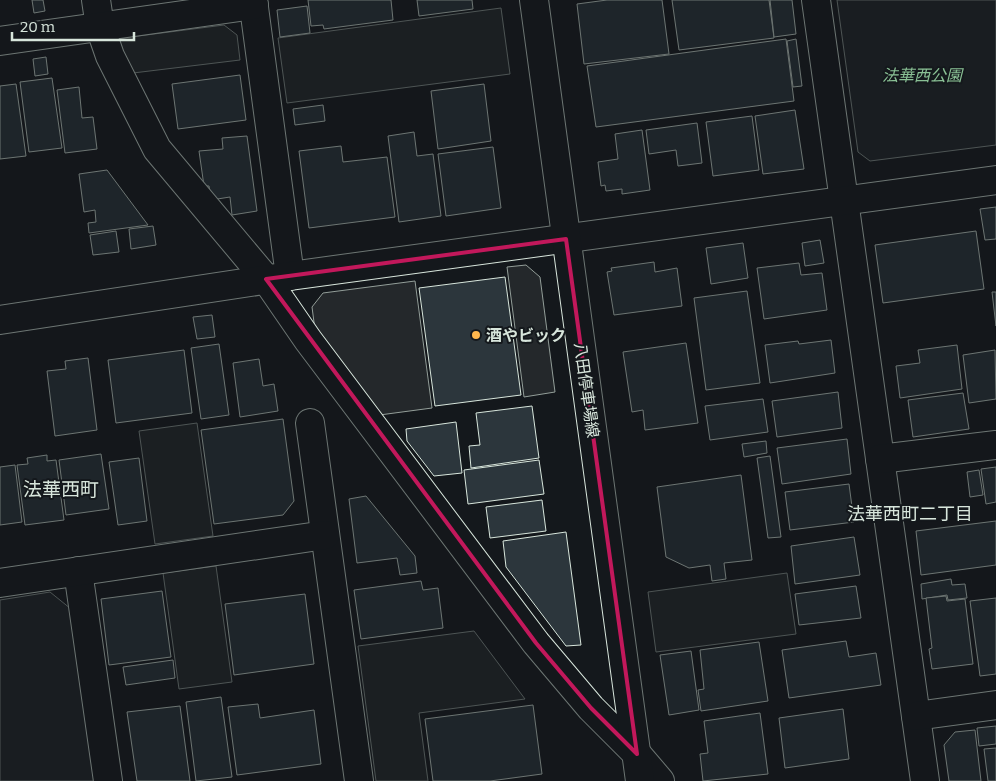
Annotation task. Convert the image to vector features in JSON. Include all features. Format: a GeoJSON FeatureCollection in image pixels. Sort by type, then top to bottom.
{"type":"FeatureCollection","features":[{"type":"Feature","properties":{"kind":"street"},"geometry":{"type":"LineString","coordinates":[[96,0],[100,27],[110,56],[157,149],[278,278],[308,340],[536,642],[591,708],[637,754],[660,781]]}},
{"type":"Feature","properties":{"kind":"street","name":"八田停車場線"},"geometry":{"type":"LineString","coordinates":[[534,0],[640,781]]}},
{"type":"Feature","properties":{"kind":"street"},"geometry":{"type":"LineString","coordinates":[[816,0],[925,781]]}},
{"type":"Feature","properties":{"kind":"street"},"geometry":{"type":"LineString","coordinates":[[0,41],[254,2],[278,278]]}},
{"type":"Feature","properties":{"kind":"street"},"geometry":{"type":"LineString","coordinates":[[0,320],[278,278],[996,180]]}},
{"type":"Feature","properties":{"kind":"street"},"geometry":{"type":"LineString","coordinates":[[310,423],[359,781]]}},
{"type":"Feature","properties":{"kind":"street"},"geometry":{"type":"LineString","coordinates":[[880,459],[996,445]]}},
{"type":"Feature","properties":{"kind":"street"},"geometry":{"type":"LineString","coordinates":[[0,583],[325,535]]}},
{"type":"Feature","properties":{"kind":"street"},"geometry":{"type":"LineString","coordinates":[[78,571],[108,781]]}},
{"type":"Feature","properties":{"kind":"street"},"geometry":{"type":"LineString","coordinates":[[916,716],[996,706]]}},
{"type":"Feature","properties":{"kind":"highlighted area"},"geometry":{"type":"Polygon","coordinates":[[[566,239],[637,754],[591,708],[536,643],[266,279],[566,239]]]}},
{"type":"Feature","properties":{"kind":"green space","name":"法華西公園"},"geometry":{"type":"Polygon","coordinates":[[[837,0],[996,0],[996,145],[870,161],[858,152],[837,0]]]}},
{"type":"Feature","properties":{"kind":"green space"},"geometry":{"type":"Polygon","coordinates":[[[50,592],[71,609],[95,781],[0,781],[0,600],[50,592]]]}},
{"type":"Feature","properties":{"kind":"shaded area"},"geometry":{"type":"Polygon","coordinates":[[[501,8],[510,74],[287,103],[278,38],[501,8]]]}},
{"type":"Feature","properties":{"kind":"shaded area"},"geometry":{"type":"Polygon","coordinates":[[[224,25],[237,35],[240,60],[133,73],[115,39],[224,25]]]}},
{"type":"Feature","properties":{"kind":"shaded area"},"geometry":{"type":"Polygon","coordinates":[[[526,265],[540,277],[555,392],[524,397],[507,267],[526,265]]]}},
{"type":"Feature","properties":{"kind":"shaded area"},"geometry":{"type":"Polygon","coordinates":[[[415,281],[432,408],[372,416],[317,345],[312,307],[323,293],[415,281]]]}},
{"type":"Feature","properties":{"kind":"shaded area"},"geometry":{"type":"Polygon","coordinates":[[[197,423],[213,536],[155,544],[139,431],[197,423]]]}},
{"type":"Feature","properties":{"kind":"shaded area"},"geometry":{"type":"Polygon","coordinates":[[[216,566],[232,682],[179,689],[163,573],[216,566]]]}},
{"type":"Feature","properties":{"kind":"shaded area"},"geometry":{"type":"Polygon","coordinates":[[[787,573],[796,634],[656,652],[648,592],[787,573]]]}},
{"type":"Feature","properties":{"kind":"shaded area"},"geometry":{"type":"Polygon","coordinates":[[[474,631],[525,699],[419,713],[428,781],[376,781],[358,646],[474,631]]]}},
{"type":"Feature","properties":{"kind":"building"},"geometry":{"type":"Polygon","coordinates":[[[32,0],[43,0],[45,11],[34,13],[32,0]]]}},
{"type":"Feature","properties":{"kind":"building"},"geometry":{"type":"Polygon","coordinates":[[[308,0],[391,0],[393,20],[324,29],[323,25],[311,26],[308,0]]]}},
{"type":"Feature","properties":{"kind":"building"},"geometry":{"type":"Polygon","coordinates":[[[417,0],[472,0],[473,9],[419,16],[417,0]]]}},
{"type":"Feature","properties":{"kind":"building"},"geometry":{"type":"Polygon","coordinates":[[[607,0],[662,0],[669,54],[584,64],[577,4],[607,0]]]}},
{"type":"Feature","properties":{"kind":"building"},"geometry":{"type":"Polygon","coordinates":[[[672,0],[769,0],[774,38],[679,50],[672,0]]]}},
{"type":"Feature","properties":{"kind":"building"},"geometry":{"type":"Polygon","coordinates":[[[770,0],[792,0],[796,34],[774,37],[770,0]]]}},
{"type":"Feature","properties":{"kind":"building"},"geometry":{"type":"Polygon","coordinates":[[[307,6],[310,33],[280,37],[277,10],[307,6]]]}},
{"type":"Feature","properties":{"kind":"building"},"geometry":{"type":"Polygon","coordinates":[[[786,39],[794,101],[596,127],[587,66],[786,39]]]}},
{"type":"Feature","properties":{"kind":"building"},"geometry":{"type":"Polygon","coordinates":[[[796,39],[802,86],[793,87],[787,41],[796,39]]]}},
{"type":"Feature","properties":{"kind":"building"},"geometry":{"type":"Polygon","coordinates":[[[46,57],[48,74],[35,76],[33,59],[46,57]]]}},
{"type":"Feature","properties":{"kind":"building"},"geometry":{"type":"Polygon","coordinates":[[[240,75],[246,120],[178,129],[172,84],[240,75]]]}},
{"type":"Feature","properties":{"kind":"building"},"geometry":{"type":"Polygon","coordinates":[[[52,78],[62,148],[29,152],[20,82],[52,78]]]}},
{"type":"Feature","properties":{"kind":"building"},"geometry":{"type":"Polygon","coordinates":[[[16,84],[26,156],[0,159],[0,86],[16,84]]]}},
{"type":"Feature","properties":{"kind":"building"},"geometry":{"type":"Polygon","coordinates":[[[484,84],[491,141],[438,149],[431,91],[484,84]]]}},
{"type":"Feature","properties":{"kind":"building"},"geometry":{"type":"Polygon","coordinates":[[[79,87],[82,118],[93,117],[97,149],[65,153],[57,90],[79,87]]]}},
{"type":"Feature","properties":{"kind":"building"},"geometry":{"type":"Polygon","coordinates":[[[323,105],[325,121],[295,125],[293,109],[323,105]]]}},
{"type":"Feature","properties":{"kind":"building"},"geometry":{"type":"Polygon","coordinates":[[[795,110],[804,169],[763,174],[755,116],[795,110]]]}},
{"type":"Feature","properties":{"kind":"building"},"geometry":{"type":"Polygon","coordinates":[[[752,116],[759,170],[713,176],[706,122],[752,116]]]}},
{"type":"Feature","properties":{"kind":"building"},"geometry":{"type":"Polygon","coordinates":[[[697,123],[702,163],[678,166],[676,150],[649,154],[646,130],[697,123]]]}},
{"type":"Feature","properties":{"kind":"building"},"geometry":{"type":"Polygon","coordinates":[[[642,130],[650,190],[622,194],[622,189],[606,191],[605,185],[601,186],[598,162],[618,159],[615,134],[642,130]]]}},
{"type":"Feature","properties":{"kind":"building"},"geometry":{"type":"Polygon","coordinates":[[[414,132],[417,156],[433,154],[441,216],[399,222],[388,136],[414,132]]]}},
{"type":"Feature","properties":{"kind":"building"},"geometry":{"type":"Polygon","coordinates":[[[247,136],[257,211],[232,215],[230,197],[211,200],[209,186],[204,186],[199,151],[223,149],[222,138],[247,136]]]}},
{"type":"Feature","properties":{"kind":"building"},"geometry":{"type":"Polygon","coordinates":[[[341,146],[343,162],[387,157],[395,217],[309,228],[299,151],[341,146]]]}},
{"type":"Feature","properties":{"kind":"building"},"geometry":{"type":"Polygon","coordinates":[[[493,147],[501,208],[446,216],[438,154],[493,147]]]}},
{"type":"Feature","properties":{"kind":"building"},"geometry":{"type":"Polygon","coordinates":[[[107,170],[148,225],[89,233],[88,223],[96,222],[95,210],[84,212],[79,174],[107,170]]]}},
{"type":"Feature","properties":{"kind":"building"},"geometry":{"type":"Polygon","coordinates":[[[996,207],[996,239],[985,240],[980,209],[996,207]]]}},
{"type":"Feature","properties":{"kind":"building"},"geometry":{"type":"Polygon","coordinates":[[[153,226],[156,245],[131,249],[129,229],[153,226]]]}},
{"type":"Feature","properties":{"kind":"building"},"geometry":{"type":"Polygon","coordinates":[[[116,231],[119,252],[93,255],[90,235],[116,231]]]}},
{"type":"Feature","properties":{"kind":"building"},"geometry":{"type":"Polygon","coordinates":[[[976,231],[984,289],[883,303],[875,245],[976,231]]]}},
{"type":"Feature","properties":{"kind":"building"},"geometry":{"type":"Polygon","coordinates":[[[820,240],[824,263],[805,266],[802,243],[820,240]]]}},
{"type":"Feature","properties":{"kind":"building"},"geometry":{"type":"Polygon","coordinates":[[[743,243],[748,278],[711,284],[706,248],[743,243]]]}},
{"type":"Feature","properties":{"kind":"building"},"geometry":{"type":"Polygon","coordinates":[[[654,262],[655,272],[677,268],[682,306],[614,315],[607,272],[612,271],[611,268],[654,262]]]}},
{"type":"Feature","properties":{"kind":"building"},"geometry":{"type":"Polygon","coordinates":[[[799,263],[801,275],[822,273],[827,310],[764,319],[757,268],[799,263]]]}},
{"type":"Feature","properties":{"kind":"building"},"geometry":{"type":"Polygon","coordinates":[[[505,277],[521,395],[435,406],[419,288],[505,277]]]}},
{"type":"Feature","properties":{"kind":"building"},"geometry":{"type":"Polygon","coordinates":[[[747,291],[760,383],[706,390],[694,298],[747,291]]]}},
{"type":"Feature","properties":{"kind":"building"},"geometry":{"type":"Polygon","coordinates":[[[992,292],[996,292],[996,326],[992,292]]]}},
{"type":"Feature","properties":{"kind":"building"},"geometry":{"type":"Polygon","coordinates":[[[212,315],[215,337],[197,339],[193,317],[212,315]]]}},
{"type":"Feature","properties":{"kind":"building"},"geometry":{"type":"Polygon","coordinates":[[[831,340],[835,373],[770,383],[765,345],[798,341],[799,344],[831,340]]]}},
{"type":"Feature","properties":{"kind":"building"},"geometry":{"type":"Polygon","coordinates":[[[686,343],[698,423],[645,430],[643,410],[632,412],[623,352],[686,343]]]}},
{"type":"Feature","properties":{"kind":"building"},"geometry":{"type":"Polygon","coordinates":[[[219,344],[229,415],[201,419],[191,348],[219,344]]]}},
{"type":"Feature","properties":{"kind":"building"},"geometry":{"type":"Polygon","coordinates":[[[957,345],[962,389],[900,398],[896,366],[920,363],[918,350],[957,345]]]}},
{"type":"Feature","properties":{"kind":"building"},"geometry":{"type":"Polygon","coordinates":[[[184,350],[192,413],[116,423],[108,360],[184,350]]]}},
{"type":"Feature","properties":{"kind":"building"},"geometry":{"type":"Polygon","coordinates":[[[995,350],[996,399],[969,403],[963,355],[995,350]]]}},
{"type":"Feature","properties":{"kind":"building"},"geometry":{"type":"Polygon","coordinates":[[[88,358],[97,430],[55,436],[47,371],[66,369],[65,361],[88,358]]]}},
{"type":"Feature","properties":{"kind":"building"},"geometry":{"type":"Polygon","coordinates":[[[259,359],[263,386],[274,384],[278,411],[240,417],[233,363],[259,359]]]}},
{"type":"Feature","properties":{"kind":"building"},"geometry":{"type":"Polygon","coordinates":[[[838,392],[842,428],[777,437],[772,401],[838,392]]]}},
{"type":"Feature","properties":{"kind":"building"},"geometry":{"type":"Polygon","coordinates":[[[963,393],[969,429],[913,437],[908,400],[963,393]]]}},
{"type":"Feature","properties":{"kind":"building"},"geometry":{"type":"Polygon","coordinates":[[[763,399],[768,432],[710,440],[705,406],[763,399]]]}},
{"type":"Feature","properties":{"kind":"building"},"geometry":{"type":"Polygon","coordinates":[[[532,406],[539,458],[471,468],[469,446],[480,445],[476,413],[532,406]]]}},
{"type":"Feature","properties":{"kind":"building"},"geometry":{"type":"Polygon","coordinates":[[[283,419],[294,501],[283,515],[214,524],[201,430],[283,419]]]}},
{"type":"Feature","properties":{"kind":"building"},"geometry":{"type":"Polygon","coordinates":[[[456,422],[462,473],[434,476],[407,441],[406,429],[456,422]]]}},
{"type":"Feature","properties":{"kind":"building"},"geometry":{"type":"Polygon","coordinates":[[[847,439],[851,474],[782,484],[777,448],[847,439]]]}},
{"type":"Feature","properties":{"kind":"building"},"geometry":{"type":"Polygon","coordinates":[[[766,441],[767,453],[744,457],[742,444],[766,441]]]}},
{"type":"Feature","properties":{"kind":"building"},"geometry":{"type":"Polygon","coordinates":[[[101,454],[109,509],[66,515],[59,460],[101,454]]]}},
{"type":"Feature","properties":{"kind":"building"},"geometry":{"type":"Polygon","coordinates":[[[47,455],[47,461],[56,460],[64,520],[25,525],[17,465],[28,464],[27,458],[47,455]]]}},
{"type":"Feature","properties":{"kind":"building"},"geometry":{"type":"Polygon","coordinates":[[[770,456],[781,537],[768,538],[757,458],[770,456]]]}},
{"type":"Feature","properties":{"kind":"building"},"geometry":{"type":"Polygon","coordinates":[[[139,458],[147,521],[118,525],[109,462],[139,458]]]}},
{"type":"Feature","properties":{"kind":"building"},"geometry":{"type":"Polygon","coordinates":[[[539,460],[544,494],[468,504],[464,470],[539,460]]]}},
{"type":"Feature","properties":{"kind":"building"},"geometry":{"type":"Polygon","coordinates":[[[15,465],[22,522],[0,525],[0,467],[15,465]]]}},
{"type":"Feature","properties":{"kind":"building"},"geometry":{"type":"Polygon","coordinates":[[[996,467],[996,502],[986,504],[981,469],[996,467]]]}},
{"type":"Feature","properties":{"kind":"building"},"geometry":{"type":"Polygon","coordinates":[[[979,470],[983,495],[970,497],[967,472],[979,470]]]}},
{"type":"Feature","properties":{"kind":"building"},"geometry":{"type":"Polygon","coordinates":[[[741,475],[752,560],[724,563],[726,579],[712,581],[710,565],[689,568],[666,557],[657,487],[741,475]]]}},
{"type":"Feature","properties":{"kind":"building"},"geometry":{"type":"Polygon","coordinates":[[[849,484],[854,522],[790,530],[785,492],[849,484]]]}},
{"type":"Feature","properties":{"kind":"building"},"geometry":{"type":"Polygon","coordinates":[[[366,496],[415,556],[417,573],[400,575],[397,558],[357,563],[349,499],[366,496]]]}},
{"type":"Feature","properties":{"kind":"building"},"geometry":{"type":"Polygon","coordinates":[[[542,500],[546,531],[490,538],[486,507],[542,500]]]}},
{"type":"Feature","properties":{"kind":"building"},"geometry":{"type":"Polygon","coordinates":[[[996,521],[996,565],[921,575],[916,531],[996,521]]]}},
{"type":"Feature","properties":{"kind":"building"},"geometry":{"type":"Polygon","coordinates":[[[566,532],[581,645],[566,646],[506,567],[503,541],[566,532]]]}},
{"type":"Feature","properties":{"kind":"building"},"geometry":{"type":"Polygon","coordinates":[[[854,537],[860,575],[795,584],[791,546],[854,537]]]}},
{"type":"Feature","properties":{"kind":"building"},"geometry":{"type":"Polygon","coordinates":[[[951,579],[952,585],[965,584],[967,598],[948,600],[947,595],[922,599],[921,584],[951,579]]]}},
{"type":"Feature","properties":{"kind":"building"},"geometry":{"type":"Polygon","coordinates":[[[421,581],[423,590],[438,588],[443,628],[361,639],[354,590],[421,581]]]}},
{"type":"Feature","properties":{"kind":"building"},"geometry":{"type":"Polygon","coordinates":[[[856,586],[861,618],[799,625],[795,594],[856,586]]]}},
{"type":"Feature","properties":{"kind":"building"},"geometry":{"type":"Polygon","coordinates":[[[162,591],[171,657],[109,665],[101,599],[162,591]]]}},
{"type":"Feature","properties":{"kind":"building"},"geometry":{"type":"Polygon","coordinates":[[[305,594],[314,664],[234,675],[225,604],[305,594]]]}},
{"type":"Feature","properties":{"kind":"building"},"geometry":{"type":"Polygon","coordinates":[[[946,596],[947,601],[965,599],[973,664],[932,669],[929,649],[932,648],[926,598],[946,596]]]}},
{"type":"Feature","properties":{"kind":"building"},"geometry":{"type":"Polygon","coordinates":[[[996,598],[996,674],[980,676],[970,601],[996,598]]]}},
{"type":"Feature","properties":{"kind":"building"},"geometry":{"type":"Polygon","coordinates":[[[846,641],[849,657],[876,653],[881,685],[789,698],[782,650],[846,641]]]}},
{"type":"Feature","properties":{"kind":"building"},"geometry":{"type":"Polygon","coordinates":[[[759,642],[768,701],[701,711],[698,690],[704,689],[700,650],[759,642]]]}},
{"type":"Feature","properties":{"kind":"building"},"geometry":{"type":"Polygon","coordinates":[[[691,651],[699,710],[669,715],[660,655],[691,651]]]}},
{"type":"Feature","properties":{"kind":"building"},"geometry":{"type":"Polygon","coordinates":[[[173,660],[175,678],[126,685],[123,667],[173,660]]]}},
{"type":"Feature","properties":{"kind":"building"},"geometry":{"type":"Polygon","coordinates":[[[221,697],[232,777],[196,781],[186,702],[221,697]]]}},
{"type":"Feature","properties":{"kind":"building"},"geometry":{"type":"Polygon","coordinates":[[[258,704],[260,718],[314,710],[321,764],[237,775],[228,707],[258,704]]]}},
{"type":"Feature","properties":{"kind":"building"},"geometry":{"type":"Polygon","coordinates":[[[533,705],[542,774],[490,781],[433,781],[425,719],[533,705]]]}},
{"type":"Feature","properties":{"kind":"building"},"geometry":{"type":"Polygon","coordinates":[[[180,706],[190,781],[137,781],[127,712],[180,706]]]}},
{"type":"Feature","properties":{"kind":"building"},"geometry":{"type":"Polygon","coordinates":[[[843,709],[849,759],[785,768],[779,718],[843,709]]]}},
{"type":"Feature","properties":{"kind":"building"},"geometry":{"type":"Polygon","coordinates":[[[760,713],[768,774],[703,781],[700,754],[708,753],[704,721],[760,713]]]}},
{"type":"Feature","properties":{"kind":"building"},"geometry":{"type":"Polygon","coordinates":[[[996,726],[996,744],[979,746],[977,728],[996,726]]]}},
{"type":"Feature","properties":{"kind":"building"},"geometry":{"type":"Polygon","coordinates":[[[975,730],[981,781],[949,781],[944,745],[955,732],[975,730]]]}},
{"type":"Feature","properties":{"kind":"building"},"geometry":{"type":"Polygon","coordinates":[[[996,748],[996,781],[988,781],[984,749],[996,748]]]}},
{"type":"Feature","properties":{"kind":"place","name":"酒やビック"},"geometry":{"type":"Point","coordinates":[476,335]}},
{"type":"Feature","properties":{"kind":"district","name":"法華西町"},"geometry":{"type":"Point","coordinates":[61,489]}},
{"type":"Feature","properties":{"kind":"district","name":"法華西町二丁目"},"geometry":{"type":"Point","coordinates":[910,514]}}]}
